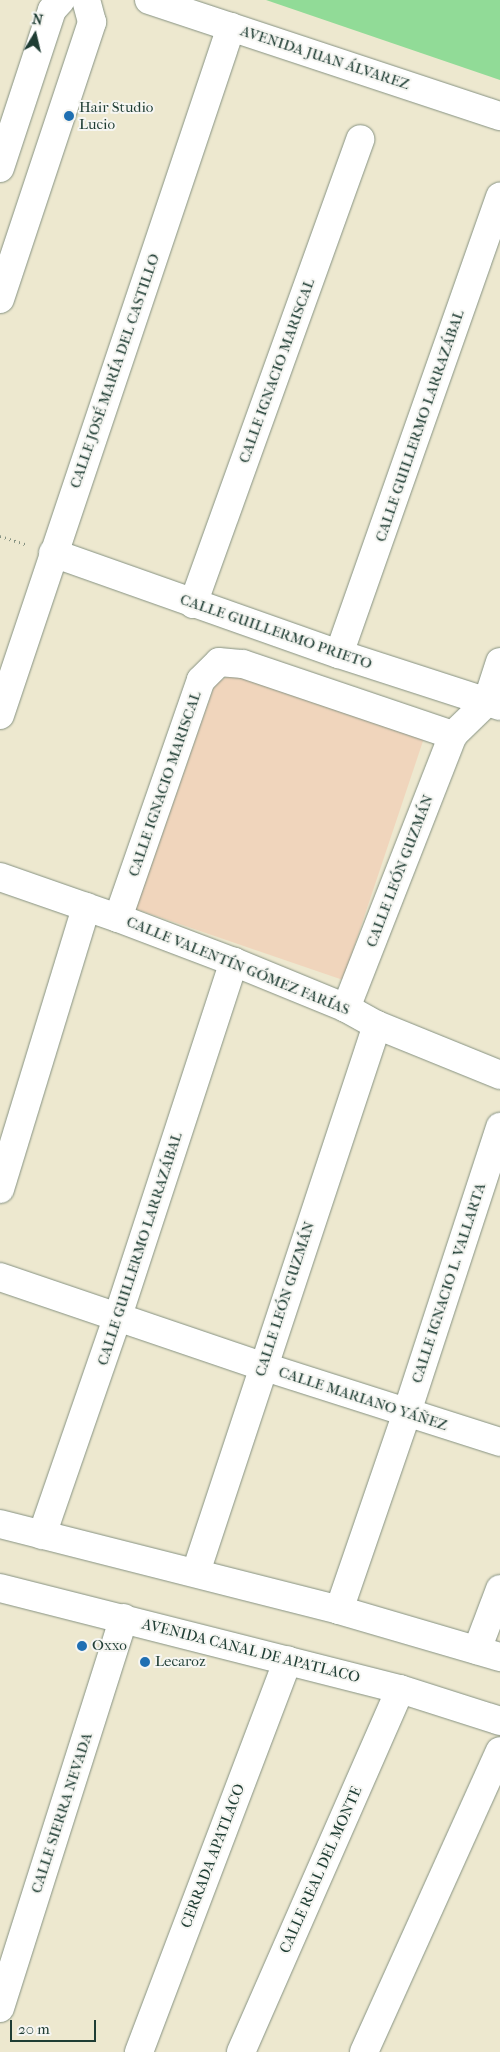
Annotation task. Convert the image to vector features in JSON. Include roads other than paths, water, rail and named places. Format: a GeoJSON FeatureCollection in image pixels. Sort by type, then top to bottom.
{"type":"FeatureCollection","features":[{"type":"Feature","properties":{"kind":"street"},"geometry":{"type":"LineString","coordinates":[[0,168],[52,10],[61,0]]}},
{"type":"Feature","properties":{"kind":"street"},"geometry":{"type":"LineString","coordinates":[[0,299],[92,22],[86,0]]}},
{"type":"Feature","properties":{"kind":"street","name":"AVENIDA JUAN ÁLVAREZ"},"geometry":{"type":"LineString","coordinates":[[149,0],[500,116]]}},
{"type":"Feature","properties":{"kind":"street","name":"CALLE JOSÉ MARÍA DEL CASTILLO"},"geometry":{"type":"LineString","coordinates":[[0,715],[231,27]]}},
{"type":"Feature","properties":{"kind":"street","name":"CALLE IGNACIO MARISCAL"},"geometry":{"type":"LineString","coordinates":[[193,604],[360,139]]}},
{"type":"Feature","properties":{"kind":"street","name":"CALLE GUILLERMO LARRAZÁBAL"},"geometry":{"type":"LineString","coordinates":[[340,654],[500,198]]}},
{"type":"Feature","properties":{"kind":"street","name":"CALLE GUILLERMO PRIETO"},"geometry":{"type":"LineString","coordinates":[[53,553],[193,604],[493,704]]}},
{"type":"Feature","properties":{"kind":"street","name":"CALLE IGNACIO MARISCAL"},"geometry":{"type":"LineString","coordinates":[[118,918],[201,680],[219,662],[243,664],[453,735]]}},
{"type":"Feature","properties":{"kind":"street"},"geometry":{"type":"LineString","coordinates":[[453,735],[493,704],[500,662]]}},
{"type":"Feature","properties":{"kind":"street","name":"CALLE LEÓN GUZMÁN"},"geometry":{"type":"LineString","coordinates":[[346,1008],[453,735]]}},
{"type":"Feature","properties":{"kind":"street","name":"CALLE VALENTÍN GÓMEZ FARÍAS"},"geometry":{"type":"LineString","coordinates":[[0,877],[118,918],[234,962],[346,1008],[376,1026],[500,1075]]}},
{"type":"Feature","properties":{"kind":"street"},"geometry":{"type":"LineString","coordinates":[[0,1189],[86,907]]}},
{"type":"Feature","properties":{"kind":"street","name":"CALLE GUILLERMO LARRAZÁBAL"},"geometry":{"type":"LineString","coordinates":[[42,1535],[118,1316],[234,962]]}},
{"type":"Feature","properties":{"kind":"street","name":"CALLE LEÓN GUZMÁN"},"geometry":{"type":"LineString","coordinates":[[196,1572],[262,1366],[376,1026]]}},
{"type":"Feature","properties":{"kind":"street","name":"CALLE IGNACIO L. VALLARTA"},"geometry":{"type":"LineString","coordinates":[[339,1610],[407,1412],[500,1127]]}},
{"type":"Feature","properties":{"kind":"street","name":"CALLE MARIANO YÁÑEZ"},"geometry":{"type":"LineString","coordinates":[[0,1277],[262,1366],[500,1442]]}},
{"type":"Feature","properties":{"kind":"street"},"geometry":{"type":"LineString","coordinates":[[0,1524],[196,1572],[339,1610],[488,1653],[500,1589]]}},
{"type":"Feature","properties":{"kind":"street","name":"AVENIDA CANAL DE APATLACO"},"geometry":{"type":"LineString","coordinates":[[0,1588],[400,1689],[500,1721]]}},
{"type":"Feature","properties":{"kind":"street","name":"CALLE SIERRA NEVADA"},"geometry":{"type":"LineString","coordinates":[[0,2008],[124,1618]]}},
{"type":"Feature","properties":{"kind":"street","name":"CERRADA APATLACO"},"geometry":{"type":"LineString","coordinates":[[139,2052],[288,1660]]}},
{"type":"Feature","properties":{"kind":"street","name":"CALLE REAL DEL MONTE"},"geometry":{"type":"LineString","coordinates":[[241,2052],[400,1689]]}},
{"type":"Feature","properties":{"kind":"street"},"geometry":{"type":"LineString","coordinates":[[364,2052],[500,1751]]}},
{"type":"Feature","properties":{"kind":"place","name":"Hair Studio Lucio"},"geometry":{"type":"Point","coordinates":[69,116]}},
{"type":"Feature","properties":{"kind":"place","name":"Oxxo"},"geometry":{"type":"Point","coordinates":[82,1646]}},
{"type":"Feature","properties":{"kind":"place","name":"Lecaroz"},"geometry":{"type":"Point","coordinates":[145,1662]}}]}
